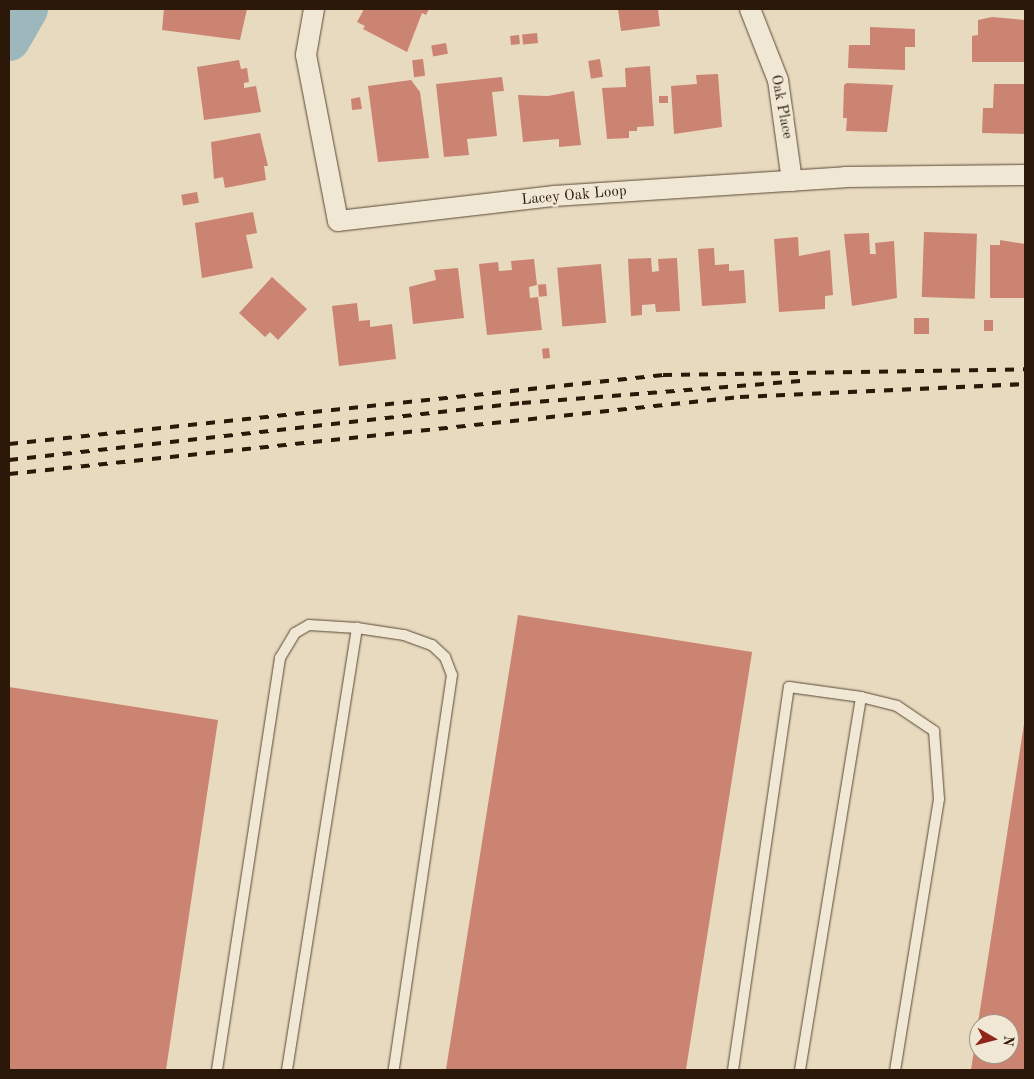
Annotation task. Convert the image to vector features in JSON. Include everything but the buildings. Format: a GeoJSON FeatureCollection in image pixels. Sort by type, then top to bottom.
{"type":"FeatureCollection","features":[{"type":"Feature","properties":{"kind":"street","name":"Lacey Oak Loop"},"geometry":{"type":"LineString","coordinates":[[314,9],[306,55],[338,221],[554,196],[792,181],[1025,175]]}},
{"type":"Feature","properties":{"kind":"street","name":"Oak Place"},"geometry":{"type":"LineString","coordinates":[[750,9],[778,80],[792,181]]}},
{"type":"Feature","properties":{"kind":"lane"},"geometry":{"type":"LineString","coordinates":[[217,1070],[280,658],[294,633],[309,625],[357,628],[404,635],[432,645],[445,657],[452,675],[394,1070]]}},
{"type":"Feature","properties":{"kind":"lane"},"geometry":{"type":"LineString","coordinates":[[287,1070],[357,628]]}},
{"type":"Feature","properties":{"kind":"lane"},"geometry":{"type":"LineString","coordinates":[[733,1070],[789,687],[861,697],[897,706],[934,731],[939,799],[895,1070]]}},
{"type":"Feature","properties":{"kind":"lane"},"geometry":{"type":"LineString","coordinates":[[800,1070],[861,697]]}},
{"type":"Feature","properties":{"kind":"waterway"},"geometry":{"type":"LineString","coordinates":[[9,40],[27,9]]}},
{"type":"Feature","properties":{"kind":"railway"},"geometry":{"type":"LineString","coordinates":[[9,444],[663,375],[1025,369]]}},
{"type":"Feature","properties":{"kind":"railway"},"geometry":{"type":"LineString","coordinates":[[9,460],[522,403],[800,381]]}},
{"type":"Feature","properties":{"kind":"railway"},"geometry":{"type":"LineString","coordinates":[[9,474],[740,397],[1025,384]]}}]}
